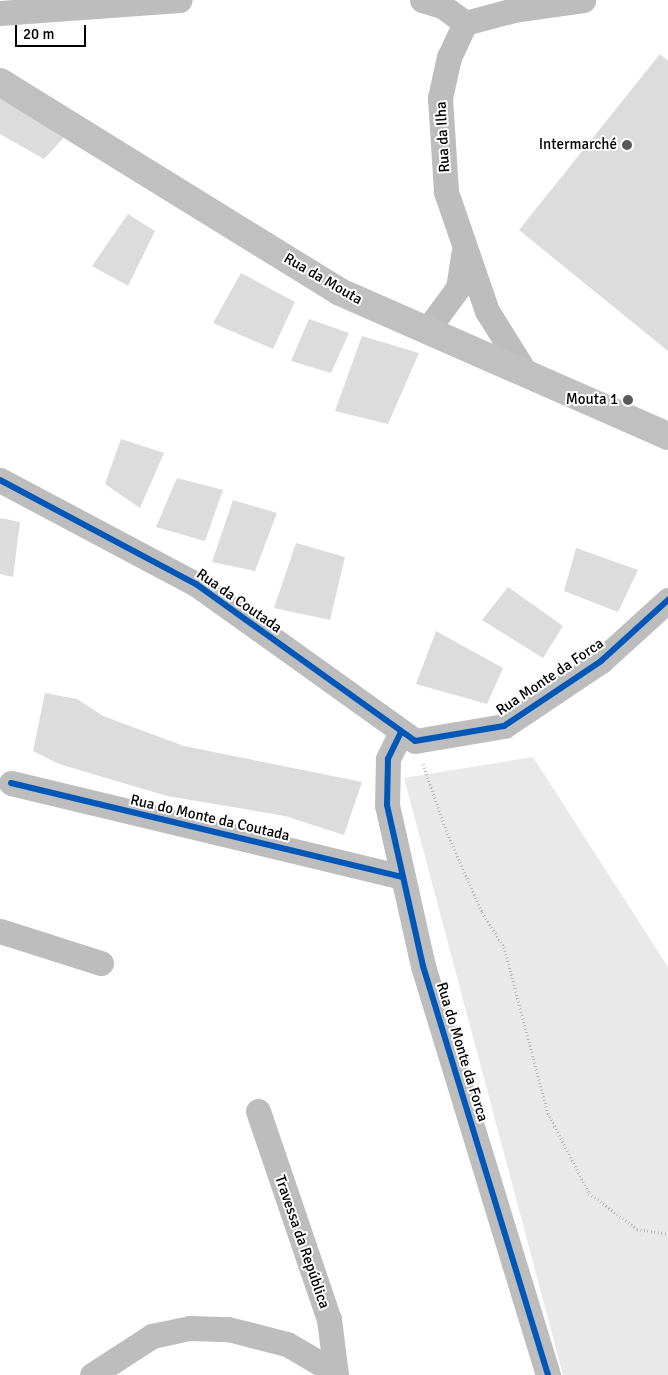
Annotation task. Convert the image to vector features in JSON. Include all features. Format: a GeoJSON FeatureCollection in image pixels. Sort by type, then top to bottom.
{"type":"FeatureCollection","features":[{"type":"Feature","properties":{"kind":"main road","name":"Rua da Mouta"},"geometry":{"type":"LineString","coordinates":[[0,82],[340,292],[668,436]]}},
{"type":"Feature","properties":{"kind":"street"},"geometry":{"type":"LineString","coordinates":[[0,13],[180,0]]}},
{"type":"Feature","properties":{"kind":"street"},"geometry":{"type":"LineString","coordinates":[[422,0],[442,6],[465,23],[514,10],[583,0]]}},
{"type":"Feature","properties":{"kind":"street","name":"Rua da Ilha"},"geometry":{"type":"LineString","coordinates":[[465,23],[450,57],[440,98],[446,192],[464,252],[486,311],[525,372]]}},
{"type":"Feature","properties":{"kind":"street","name":"Rua da Ilha"},"geometry":{"type":"LineString","coordinates":[[427,330],[458,288],[464,252]]}},
{"type":"Feature","properties":{"kind":"street","name":"Rua da Coutada"},"geometry":{"type":"LineString","coordinates":[[0,480],[196,584],[408,736]]}},
{"type":"Feature","properties":{"kind":"street","name":"Rua Monte da Forca"},"geometry":{"type":"LineString","coordinates":[[408,736],[504,726],[601,661],[668,600]]}},
{"type":"Feature","properties":{"kind":"street","name":"Rua do Monte da Forca"},"geometry":{"type":"LineString","coordinates":[[408,736],[388,759],[387,805],[423,966],[548,1375]]}},
{"type":"Feature","properties":{"kind":"street","name":"Rua do Monte da Coutada"},"geometry":{"type":"LineString","coordinates":[[11,783],[403,877]]}},
{"type":"Feature","properties":{"kind":"street"},"geometry":{"type":"LineString","coordinates":[[0,931],[100,963]]}},
{"type":"Feature","properties":{"kind":"street","name":"Travessa da República"},"geometry":{"type":"LineString","coordinates":[[258,1111],[329,1319],[336,1374]]}},
{"type":"Feature","properties":{"kind":"street"},"geometry":{"type":"LineString","coordinates":[[92,1375],[152,1336],[190,1328],[228,1329],[287,1344],[336,1374]]}},
{"type":"Feature","properties":{"kind":"path"},"geometry":{"type":"LineString","coordinates":[[408,736],[482,912],[504,947],[548,1113],[589,1193],[637,1229],[668,1234]]}},
{"type":"Feature","properties":{"kind":"shaded area"},"geometry":{"type":"Polygon","coordinates":[[[533,757],[668,967],[668,1375],[563,1375],[404,778],[533,757]]]}},
{"type":"Feature","properties":{"kind":"building","name":"Intermarché"},"geometry":{"type":"Polygon","coordinates":[[[660,54],[668,61],[668,351],[519,230],[660,54]]]}},
{"type":"Feature","properties":{"kind":"building"},"geometry":{"type":"Polygon","coordinates":[[[0,93],[69,132],[44,159],[0,134],[0,93]]]}},
{"type":"Feature","properties":{"kind":"building"},"geometry":{"type":"Polygon","coordinates":[[[128,214],[155,231],[128,286],[92,266],[128,214]]]}},
{"type":"Feature","properties":{"kind":"building"},"geometry":{"type":"Polygon","coordinates":[[[241,273],[295,302],[273,349],[213,323],[241,273]]]}},
{"type":"Feature","properties":{"kind":"building"},"geometry":{"type":"Polygon","coordinates":[[[309,319],[349,333],[331,373],[291,361],[309,319]]]}},
{"type":"Feature","properties":{"kind":"building"},"geometry":{"type":"Polygon","coordinates":[[[362,336],[419,353],[388,424],[335,411],[362,336]]]}},
{"type":"Feature","properties":{"kind":"building"},"geometry":{"type":"Polygon","coordinates":[[[121,439],[164,453],[140,508],[105,484],[121,439]]]}},
{"type":"Feature","properties":{"kind":"building"},"geometry":{"type":"Polygon","coordinates":[[[177,478],[223,490],[205,541],[156,527],[177,478]]]}},
{"type":"Feature","properties":{"kind":"building"},"geometry":{"type":"Polygon","coordinates":[[[233,500],[277,513],[255,571],[212,562],[233,500]]]}},
{"type":"Feature","properties":{"kind":"building"},"geometry":{"type":"Polygon","coordinates":[[[0,518],[20,522],[13,577],[0,574],[0,518]]]}},
{"type":"Feature","properties":{"kind":"building"},"geometry":{"type":"Polygon","coordinates":[[[296,543],[345,557],[330,620],[274,608],[296,543]]]}},
{"type":"Feature","properties":{"kind":"building"},"geometry":{"type":"Polygon","coordinates":[[[576,548],[638,570],[618,612],[564,591],[576,548]]]}},
{"type":"Feature","properties":{"kind":"building"},"geometry":{"type":"Polygon","coordinates":[[[508,587],[563,626],[543,658],[482,620],[508,587]]]}},
{"type":"Feature","properties":{"kind":"building"},"geometry":{"type":"Polygon","coordinates":[[[436,631],[503,668],[487,704],[416,684],[436,631]]]}},
{"type":"Feature","properties":{"kind":"building"},"geometry":{"type":"Polygon","coordinates":[[[45,693],[77,699],[103,716],[184,746],[362,782],[344,835],[285,816],[167,796],[59,764],[33,751],[45,693]]]}},
{"type":"Feature","properties":{"kind":"cycle path"},"geometry":{"type":"LineString","coordinates":[[0,480],[196,584],[415,741],[504,726],[601,661],[668,600]]}},
{"type":"Feature","properties":{"kind":"cycle path"},"geometry":{"type":"LineString","coordinates":[[401,732],[388,759],[387,805],[423,966],[548,1375]]}},
{"type":"Feature","properties":{"kind":"cycle path"},"geometry":{"type":"LineString","coordinates":[[11,783],[403,877]]}},
{"type":"Feature","properties":{"kind":"place","name":"Intermarché"},"geometry":{"type":"Point","coordinates":[627,145]}},
{"type":"Feature","properties":{"kind":"place","name":"Mouta 1"},"geometry":{"type":"Point","coordinates":[628,400]}}]}
